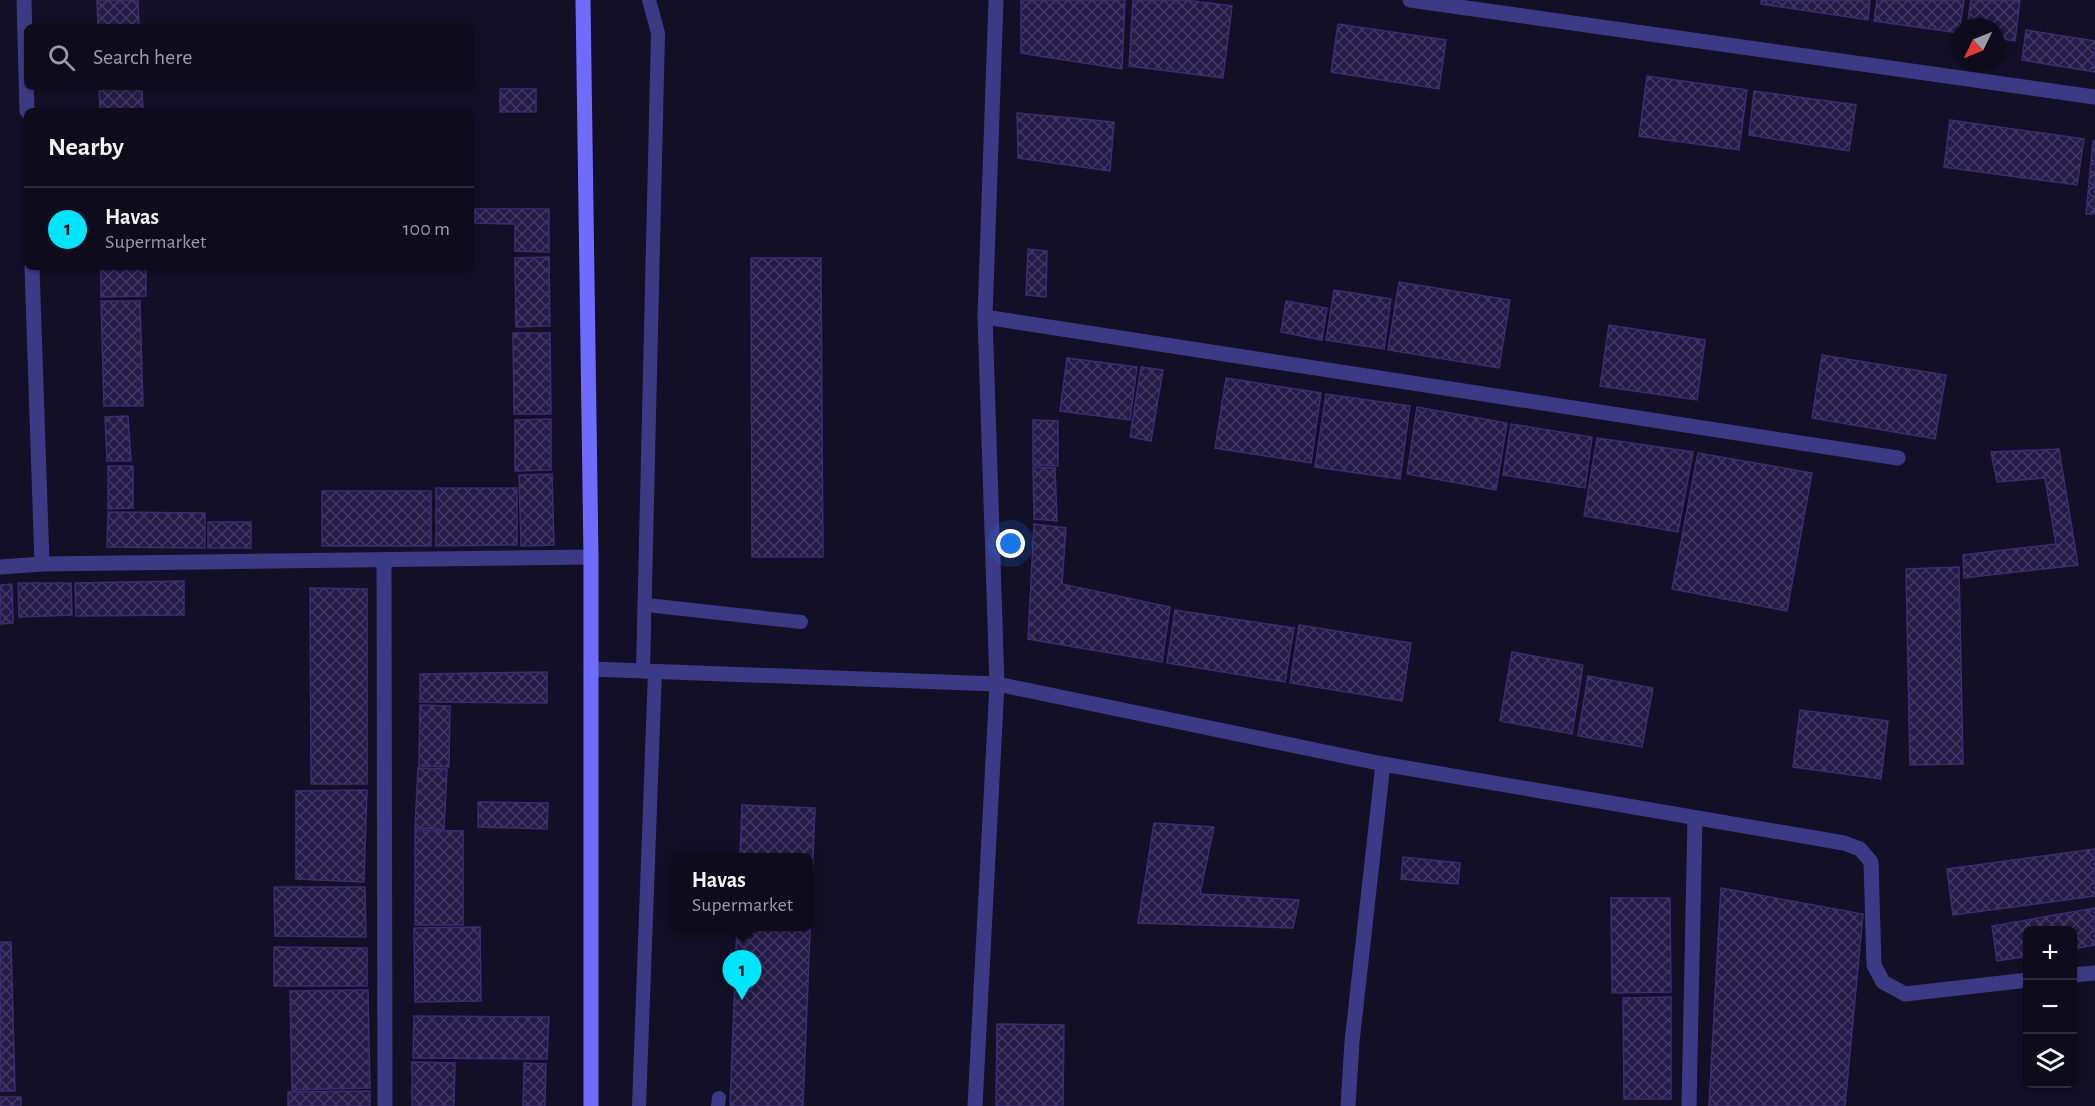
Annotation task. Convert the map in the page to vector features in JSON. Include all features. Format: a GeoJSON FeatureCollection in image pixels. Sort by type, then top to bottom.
{"type":"FeatureCollection","features":[{"type":"Feature","properties":{"kind":"main road"},"geometry":{"type":"LineString","coordinates":[[583,0],[591,557],[591,1106]]}},
{"type":"Feature","properties":{"kind":"street"},"geometry":{"type":"LineString","coordinates":[[24,0],[25,24]]}},
{"type":"Feature","properties":{"kind":"street"},"geometry":{"type":"LineString","coordinates":[[975,1106],[997,684],[985,317],[996,0]]}},
{"type":"Feature","properties":{"kind":"street"},"geometry":{"type":"LineString","coordinates":[[1410,0],[2095,97]]}},
{"type":"Feature","properties":{"kind":"street"},"geometry":{"type":"LineString","coordinates":[[26,90],[27,108]]}},
{"type":"Feature","properties":{"kind":"street"},"geometry":{"type":"LineString","coordinates":[[32,270],[42,564]]}},
{"type":"Feature","properties":{"kind":"street"},"geometry":{"type":"LineString","coordinates":[[985,317],[1898,458]]}},
{"type":"Feature","properties":{"kind":"street"},"geometry":{"type":"LineString","coordinates":[[0,567],[42,564],[591,557]]}},
{"type":"Feature","properties":{"kind":"street"},"geometry":{"type":"LineString","coordinates":[[384,560],[385,1106]]}},
{"type":"Feature","properties":{"kind":"street"},"geometry":{"type":"LineString","coordinates":[[591,669],[997,684],[1383,765],[1844,843],[1860,849],[1871,862],[1874,965],[1883,982],[1905,994],[2023,981]]}},
{"type":"Feature","properties":{"kind":"street"},"geometry":{"type":"LineString","coordinates":[[1348,1106],[1352,1042],[1383,765]]}},
{"type":"Feature","properties":{"kind":"street"},"geometry":{"type":"LineString","coordinates":[[1689,1106],[1695,818]]}},
{"type":"Feature","properties":{"kind":"street"},"geometry":{"type":"LineString","coordinates":[[2077,975],[2095,973]]}},
{"type":"Feature","properties":{"kind":"lane"},"geometry":{"type":"LineString","coordinates":[[639,1106],[649,671],[647,605],[658,33],[649,0]]}},
{"type":"Feature","properties":{"kind":"lane"},"geometry":{"type":"LineString","coordinates":[[647,605],[801,622]]}},
{"type":"Feature","properties":{"kind":"building"},"geometry":{"type":"Polygon","coordinates":[[[97,0],[138,0],[139,24],[98,24],[97,0]]]}},
{"type":"Feature","properties":{"kind":"building"},"geometry":{"type":"Polygon","coordinates":[[[1021,0],[1125,0],[1122,69],[1021,53],[1021,0]]]}},
{"type":"Feature","properties":{"kind":"building"},"geometry":{"type":"Polygon","coordinates":[[[1133,0],[1185,0],[1232,6],[1223,78],[1129,66],[1133,0]]]}},
{"type":"Feature","properties":{"kind":"building"},"geometry":{"type":"Polygon","coordinates":[[[1761,0],[1870,0],[1868,20],[1761,4],[1761,0]]]}},
{"type":"Feature","properties":{"kind":"building"},"geometry":{"type":"Polygon","coordinates":[[[1877,0],[1964,0],[1961,18],[1951,18],[1951,32],[1874,21],[1877,0]]]}},
{"type":"Feature","properties":{"kind":"building"},"geometry":{"type":"Polygon","coordinates":[[[1971,0],[2020,0],[2015,41],[2005,39],[2005,18],[1968,18],[1971,0]]]}},
{"type":"Feature","properties":{"kind":"building"},"geometry":{"type":"Polygon","coordinates":[[[1338,24],[1446,40],[1439,89],[1331,72],[1338,24]]]}},
{"type":"Feature","properties":{"kind":"building"},"geometry":{"type":"Polygon","coordinates":[[[2026,30],[2095,41],[2095,72],[2022,60],[2026,30]]]}},
{"type":"Feature","properties":{"kind":"building"},"geometry":{"type":"Polygon","coordinates":[[[1647,76],[1747,90],[1739,150],[1639,136],[1647,76]]]}},
{"type":"Feature","properties":{"kind":"building"},"geometry":{"type":"Polygon","coordinates":[[[500,89],[536,89],[536,112],[500,112],[500,89]]]}},
{"type":"Feature","properties":{"kind":"building"},"geometry":{"type":"Polygon","coordinates":[[[99,90],[142,90],[143,108],[100,108],[99,90]]]}},
{"type":"Feature","properties":{"kind":"building"},"geometry":{"type":"Polygon","coordinates":[[[1754,91],[1856,105],[1849,151],[1749,135],[1754,91]]]}},
{"type":"Feature","properties":{"kind":"building"},"geometry":{"type":"Polygon","coordinates":[[[1017,113],[1114,122],[1110,171],[1018,158],[1017,113]]]}},
{"type":"Feature","properties":{"kind":"building"},"geometry":{"type":"Polygon","coordinates":[[[1950,120],[2084,139],[2077,185],[1944,167],[1950,120]]]}},
{"type":"Feature","properties":{"kind":"building"},"geometry":{"type":"Polygon","coordinates":[[[2093,141],[2095,141],[2095,214],[2086,214],[2093,141]]]}},
{"type":"Feature","properties":{"kind":"building"},"geometry":{"type":"Polygon","coordinates":[[[475,209],[549,209],[549,252],[515,251],[515,224],[475,223],[475,209]]]}},
{"type":"Feature","properties":{"kind":"building"},"geometry":{"type":"Polygon","coordinates":[[[1028,249],[1047,251],[1046,297],[1026,295],[1028,249]]]}},
{"type":"Feature","properties":{"kind":"building"},"geometry":{"type":"Polygon","coordinates":[[[549,257],[550,326],[516,327],[515,258],[549,257]]]}},
{"type":"Feature","properties":{"kind":"building"},"geometry":{"type":"Polygon","coordinates":[[[751,258],[821,258],[823,557],[752,557],[751,258]]]}},
{"type":"Feature","properties":{"kind":"building"},"geometry":{"type":"Polygon","coordinates":[[[101,270],[146,270],[146,296],[101,297],[101,270]]]}},
{"type":"Feature","properties":{"kind":"building"},"geometry":{"type":"Polygon","coordinates":[[[1399,282],[1510,300],[1499,368],[1388,350],[1399,282]]]}},
{"type":"Feature","properties":{"kind":"building"},"geometry":{"type":"Polygon","coordinates":[[[1334,290],[1391,299],[1384,349],[1326,340],[1334,290]]]}},
{"type":"Feature","properties":{"kind":"building"},"geometry":{"type":"Polygon","coordinates":[[[101,301],[140,301],[143,406],[104,406],[101,301]]]}},
{"type":"Feature","properties":{"kind":"building"},"geometry":{"type":"Polygon","coordinates":[[[1286,301],[1327,308],[1322,340],[1281,332],[1286,301]]]}},
{"type":"Feature","properties":{"kind":"building"},"geometry":{"type":"Polygon","coordinates":[[[1609,325],[1705,340],[1697,400],[1600,386],[1609,325]]]}},
{"type":"Feature","properties":{"kind":"building"},"geometry":{"type":"Polygon","coordinates":[[[513,333],[550,333],[551,414],[514,414],[513,333]]]}},
{"type":"Feature","properties":{"kind":"building"},"geometry":{"type":"Polygon","coordinates":[[[1822,355],[1946,375],[1935,439],[1812,418],[1822,355]]]}},
{"type":"Feature","properties":{"kind":"building"},"geometry":{"type":"Polygon","coordinates":[[[1067,358],[1137,367],[1130,420],[1060,411],[1067,358]]]}},
{"type":"Feature","properties":{"kind":"building"},"geometry":{"type":"Polygon","coordinates":[[[1141,367],[1163,370],[1151,441],[1130,437],[1141,367]]]}},
{"type":"Feature","properties":{"kind":"building"},"geometry":{"type":"Polygon","coordinates":[[[1226,378],[1321,393],[1311,463],[1215,448],[1226,378]]]}},
{"type":"Feature","properties":{"kind":"building"},"geometry":{"type":"Polygon","coordinates":[[[1326,394],[1410,406],[1400,479],[1315,467],[1326,394]]]}},
{"type":"Feature","properties":{"kind":"building"},"geometry":{"type":"Polygon","coordinates":[[[1417,407],[1507,423],[1496,490],[1407,474],[1417,407]]]}},
{"type":"Feature","properties":{"kind":"building"},"geometry":{"type":"Polygon","coordinates":[[[128,416],[131,461],[107,461],[105,417],[128,416]]]}},
{"type":"Feature","properties":{"kind":"building"},"geometry":{"type":"Polygon","coordinates":[[[551,419],[551,470],[515,471],[515,420],[551,419]]]}},
{"type":"Feature","properties":{"kind":"building"},"geometry":{"type":"Polygon","coordinates":[[[1033,420],[1058,421],[1058,466],[1033,465],[1033,420]]]}},
{"type":"Feature","properties":{"kind":"building"},"geometry":{"type":"Polygon","coordinates":[[[1511,424],[1592,437],[1585,488],[1503,475],[1511,424]]]}},
{"type":"Feature","properties":{"kind":"building"},"geometry":{"type":"Polygon","coordinates":[[[1597,438],[1693,452],[1678,532],[1584,516],[1597,438]]]}},
{"type":"Feature","properties":{"kind":"building"},"geometry":{"type":"Polygon","coordinates":[[[2059,449],[2078,565],[1964,578],[1963,555],[2056,544],[2045,478],[1997,482],[1991,452],[2059,449]]]}},
{"type":"Feature","properties":{"kind":"building"},"geometry":{"type":"Polygon","coordinates":[[[1698,453],[1812,473],[1787,611],[1672,589],[1698,453]]]}},
{"type":"Feature","properties":{"kind":"building"},"geometry":{"type":"Polygon","coordinates":[[[108,466],[133,466],[133,508],[108,509],[108,466]]]}},
{"type":"Feature","properties":{"kind":"building"},"geometry":{"type":"Polygon","coordinates":[[[1033,467],[1055,468],[1057,521],[1034,519],[1033,467]]]}},
{"type":"Feature","properties":{"kind":"building"},"geometry":{"type":"Polygon","coordinates":[[[552,474],[554,545],[521,546],[519,475],[552,474]]]}},
{"type":"Feature","properties":{"kind":"building"},"geometry":{"type":"Polygon","coordinates":[[[436,488],[517,488],[517,545],[436,546],[436,488]]]}},
{"type":"Feature","properties":{"kind":"building"},"geometry":{"type":"Polygon","coordinates":[[[322,491],[431,491],[431,546],[322,546],[322,491]]]}},
{"type":"Feature","properties":{"kind":"building"},"geometry":{"type":"Polygon","coordinates":[[[108,512],[205,513],[205,548],[107,547],[108,512]]]}},
{"type":"Feature","properties":{"kind":"building"},"geometry":{"type":"Polygon","coordinates":[[[208,522],[251,522],[251,548],[208,548],[208,522]]]}},
{"type":"Feature","properties":{"kind":"building"},"geometry":{"type":"Polygon","coordinates":[[[1034,524],[1066,528],[1062,584],[1170,607],[1162,662],[1028,639],[1034,524]]]}},
{"type":"Feature","properties":{"kind":"building"},"geometry":{"type":"Polygon","coordinates":[[[1959,567],[1963,764],[1910,765],[1906,569],[1959,567]]]}},
{"type":"Feature","properties":{"kind":"building"},"geometry":{"type":"Polygon","coordinates":[[[184,581],[184,615],[76,616],[75,583],[184,581]]]}},
{"type":"Feature","properties":{"kind":"building"},"geometry":{"type":"Polygon","coordinates":[[[18,583],[71,583],[72,615],[19,617],[18,583]]]}},
{"type":"Feature","properties":{"kind":"building"},"geometry":{"type":"Polygon","coordinates":[[[12,584],[13,623],[0,624],[0,585],[12,584]]]}},
{"type":"Feature","properties":{"kind":"building"},"geometry":{"type":"Polygon","coordinates":[[[310,588],[367,589],[367,784],[311,784],[310,588]]]}},
{"type":"Feature","properties":{"kind":"building"},"geometry":{"type":"Polygon","coordinates":[[[1175,610],[1294,628],[1285,682],[1167,663],[1175,610]]]}},
{"type":"Feature","properties":{"kind":"building"},"geometry":{"type":"Polygon","coordinates":[[[1299,625],[1411,643],[1402,701],[1290,683],[1299,625]]]}},
{"type":"Feature","properties":{"kind":"building"},"geometry":{"type":"Polygon","coordinates":[[[1512,652],[1583,665],[1572,734],[1500,721],[1512,652]]]}},
{"type":"Feature","properties":{"kind":"building"},"geometry":{"type":"Polygon","coordinates":[[[547,672],[547,703],[420,702],[420,674],[547,672]]]}},
{"type":"Feature","properties":{"kind":"building"},"geometry":{"type":"Polygon","coordinates":[[[1588,676],[1653,688],[1642,747],[1578,736],[1588,676]]]}},
{"type":"Feature","properties":{"kind":"building"},"geometry":{"type":"Polygon","coordinates":[[[420,705],[450,706],[449,767],[419,766],[420,705]]]}},
{"type":"Feature","properties":{"kind":"building"},"geometry":{"type":"Polygon","coordinates":[[[1800,710],[1888,721],[1881,779],[1793,767],[1800,710]]]}},
{"type":"Feature","properties":{"kind":"building"},"geometry":{"type":"Polygon","coordinates":[[[418,768],[447,769],[444,829],[415,828],[418,768]]]}},
{"type":"Feature","properties":{"kind":"building"},"geometry":{"type":"Polygon","coordinates":[[[367,790],[364,882],[296,879],[296,791],[367,790]]]}},
{"type":"Feature","properties":{"kind":"building"},"geometry":{"type":"Polygon","coordinates":[[[478,802],[548,803],[547,829],[478,827],[478,802]]]}},
{"type":"Feature","properties":{"kind":"building"},"geometry":{"type":"Polygon","coordinates":[[[742,805],[815,808],[813,858],[813,853],[740,853],[742,805]]]}},
{"type":"Feature","properties":{"kind":"building"},"geometry":{"type":"Polygon","coordinates":[[[1154,823],[1214,827],[1200,894],[1299,900],[1293,928],[1138,923],[1154,823]]]}},
{"type":"Feature","properties":{"kind":"building"},"geometry":{"type":"Polygon","coordinates":[[[415,830],[463,831],[463,925],[415,925],[415,830]]]}},
{"type":"Feature","properties":{"kind":"building"},"geometry":{"type":"Polygon","coordinates":[[[2095,849],[2095,896],[1953,915],[1947,869],[2095,849]]]}},
{"type":"Feature","properties":{"kind":"building"},"geometry":{"type":"Polygon","coordinates":[[[1403,857],[1460,863],[1458,884],[1401,879],[1403,857]]]}},
{"type":"Feature","properties":{"kind":"building"},"geometry":{"type":"Polygon","coordinates":[[[274,887],[365,887],[366,937],[275,936],[274,887]]]}},
{"type":"Feature","properties":{"kind":"building"},"geometry":{"type":"Polygon","coordinates":[[[1721,888],[1863,914],[1845,1106],[1709,1106],[1721,888]]]}},
{"type":"Feature","properties":{"kind":"building"},"geometry":{"type":"Polygon","coordinates":[[[1611,898],[1670,898],[1671,992],[1612,993],[1611,898]]]}},
{"type":"Feature","properties":{"kind":"building"},"geometry":{"type":"Polygon","coordinates":[[[2095,908],[2095,945],[2077,948],[2077,926],[2023,926],[2023,957],[1997,961],[1992,926],[2095,908]]]}},
{"type":"Feature","properties":{"kind":"building"},"geometry":{"type":"Polygon","coordinates":[[[480,927],[481,1001],[415,1002],[414,928],[480,927]]]}},
{"type":"Feature","properties":{"kind":"building"},"geometry":{"type":"Polygon","coordinates":[[[737,931],[810,931],[803,1106],[730,1106],[737,931]]]}},
{"type":"Feature","properties":{"kind":"building"},"geometry":{"type":"Polygon","coordinates":[[[0,942],[11,942],[15,1091],[0,1091],[0,942]]]}},
{"type":"Feature","properties":{"kind":"building"},"geometry":{"type":"Polygon","coordinates":[[[274,947],[367,948],[367,986],[274,986],[274,947]]]}},
{"type":"Feature","properties":{"kind":"building"},"geometry":{"type":"Polygon","coordinates":[[[368,990],[370,1088],[292,1090],[290,991],[368,990]]]}},
{"type":"Feature","properties":{"kind":"building"},"geometry":{"type":"Polygon","coordinates":[[[1671,997],[1671,1099],[1624,1099],[1623,998],[1671,997]]]}},
{"type":"Feature","properties":{"kind":"building"},"geometry":{"type":"Polygon","coordinates":[[[414,1016],[549,1017],[547,1059],[413,1058],[414,1016]]]}},
{"type":"Feature","properties":{"kind":"building"},"geometry":{"type":"Polygon","coordinates":[[[997,1024],[1064,1025],[1063,1106],[996,1106],[997,1024]]]}},
{"type":"Feature","properties":{"kind":"building"},"geometry":{"type":"Polygon","coordinates":[[[412,1062],[455,1063],[454,1106],[412,1106],[412,1062]]]}},
{"type":"Feature","properties":{"kind":"building"},"geometry":{"type":"Polygon","coordinates":[[[524,1063],[546,1064],[545,1106],[523,1106],[524,1063]]]}},
{"type":"Feature","properties":{"kind":"building"},"geometry":{"type":"Polygon","coordinates":[[[370,1091],[370,1106],[288,1106],[288,1092],[370,1091]]]}},
{"type":"Feature","properties":{"kind":"building"},"geometry":{"type":"Polygon","coordinates":[[[0,1097],[21,1097],[21,1106],[0,1106],[0,1097]]]}},
{"type":"Feature","properties":{"kind":"place","name":"Havas"},"geometry":{"type":"Point","coordinates":[742,1000]}}]}
